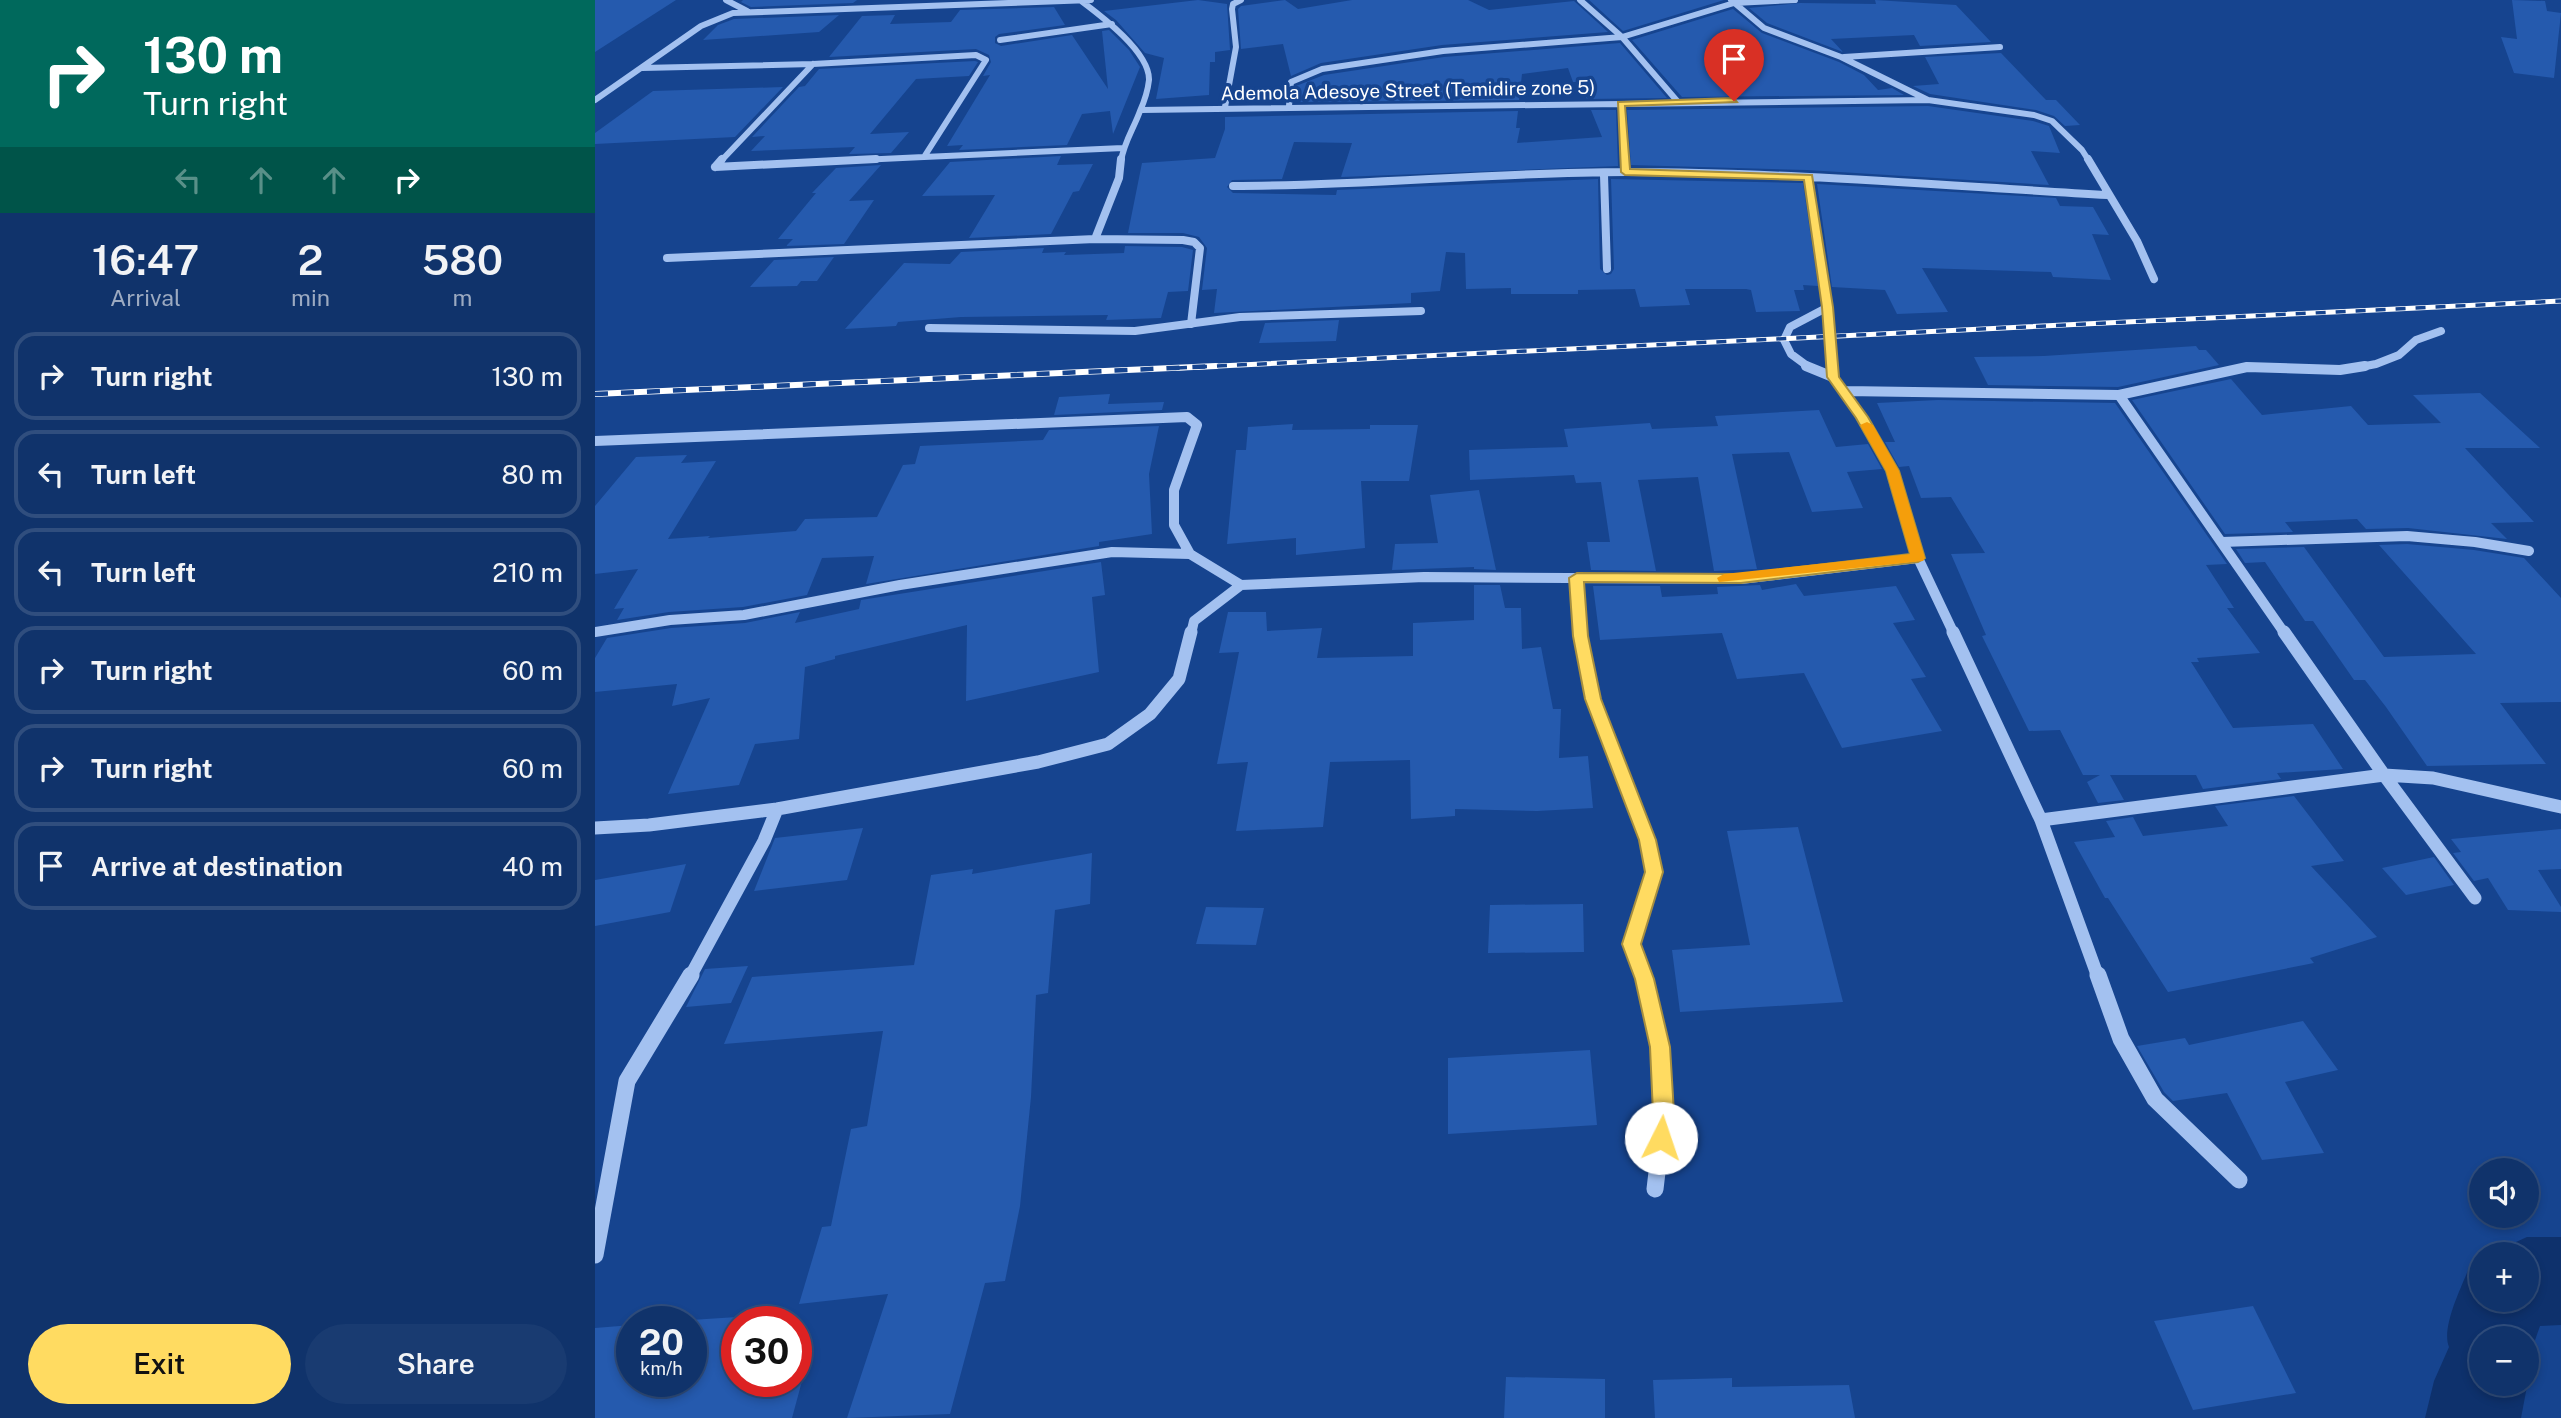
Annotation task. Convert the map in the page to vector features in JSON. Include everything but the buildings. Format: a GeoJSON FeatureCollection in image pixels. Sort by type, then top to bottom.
{"type":"FeatureCollection","features":[{"type":"Feature","properties":{"kind":"street"},"geometry":{"type":"LineString","coordinates":[[726,0],[748,12]]}},
{"type":"Feature","properties":{"kind":"street"},"geometry":{"type":"LineString","coordinates":[[1080,0],[1112,24],[1141,60],[1149,78],[1142,110],[1123,148],[1119,178],[1095,239]]}},
{"type":"Feature","properties":{"kind":"street"},"geometry":{"type":"LineString","coordinates":[[595,100],[701,26],[720,17],[748,12],[1091,0]]}},
{"type":"Feature","properties":{"kind":"street"},"geometry":{"type":"LineString","coordinates":[[1225,107],[1236,34],[1230,14],[1233,4],[1241,0]]}},
{"type":"Feature","properties":{"kind":"street"},"geometry":{"type":"LineString","coordinates":[[1580,0],[1622,37],[1678,102]]}},
{"type":"Feature","properties":{"kind":"street"},"geometry":{"type":"LineString","coordinates":[[1289,106],[1291,82],[1322,69],[1443,51],[1622,37],[1733,1],[1795,0]]}},
{"type":"Feature","properties":{"kind":"street"},"geometry":{"type":"LineString","coordinates":[[1733,1],[1764,27],[1782,37],[1841,57],[1928,100],[2052,121],[2083,150],[2137,241],[2154,279]]}},
{"type":"Feature","properties":{"kind":"street"},"geometry":{"type":"LineString","coordinates":[[1000,40],[1112,24]]}},
{"type":"Feature","properties":{"kind":"street"},"geometry":{"type":"LineString","coordinates":[[1841,57],[2000,47]]}},
{"type":"Feature","properties":{"kind":"street"},"geometry":{"type":"LineString","coordinates":[[642,68],[813,64],[920,56],[984,57],[986,60],[972,84],[924,157]]}},
{"type":"Feature","properties":{"kind":"street"},"geometry":{"type":"LineString","coordinates":[[813,64],[715,167],[1123,148]]}},
{"type":"Feature","properties":{"kind":"street","name":"Ademola Adesoye Street (Temidire zone 5)"},"geometry":{"type":"LineString","coordinates":[[1142,110],[1289,106],[1928,100]]}},
{"type":"Feature","properties":{"kind":"street"},"geometry":{"type":"LineString","coordinates":[[1621,104],[1625,172]]}},
{"type":"Feature","properties":{"kind":"street"},"geometry":{"type":"LineString","coordinates":[[1233,186],[1298,186],[1625,172],[1809,177],[2108,195]]}},
{"type":"Feature","properties":{"kind":"street"},"geometry":{"type":"LineString","coordinates":[[1604,175],[1607,269]]}},
{"type":"Feature","properties":{"kind":"street"},"geometry":{"type":"LineString","coordinates":[[1809,177],[1828,307],[1833,377]]}},
{"type":"Feature","properties":{"kind":"street"},"geometry":{"type":"LineString","coordinates":[[667,258],[1095,239],[1194,242],[1200,248],[1191,324]]}},
{"type":"Feature","properties":{"kind":"street"},"geometry":{"type":"LineString","coordinates":[[1828,307],[1790,327],[1784,340],[1791,355],[1813,370],[1833,377],[1845,391],[1892,471],[1918,558],[2041,820],[2121,1039],[2155,1099],[2239,1180]]}},
{"type":"Feature","properties":{"kind":"street"},"geometry":{"type":"LineString","coordinates":[[929,328],[1135,331],[1267,316],[1422,311]]}},
{"type":"Feature","properties":{"kind":"street"},"geometry":{"type":"LineString","coordinates":[[1845,391],[2119,395],[2247,367],[2340,370],[2376,364],[2399,355],[2416,340],[2441,331]]}},
{"type":"Feature","properties":{"kind":"street"},"geometry":{"type":"LineString","coordinates":[[2119,395],[2384,775],[2475,898]]}},
{"type":"Feature","properties":{"kind":"street"},"geometry":{"type":"LineString","coordinates":[[595,440],[1187,418],[1196,425],[1174,490],[1174,525],[1190,554],[1241,585],[1424,577],[1741,579],[1918,558]]}},
{"type":"Feature","properties":{"kind":"street"},"geometry":{"type":"LineString","coordinates":[[2222,542],[2407,536],[2475,542],[2529,551]]}},
{"type":"Feature","properties":{"kind":"street"},"geometry":{"type":"LineString","coordinates":[[595,632],[670,620],[744,615],[900,585],[1112,552],[1190,554]]}},
{"type":"Feature","properties":{"kind":"street"},"geometry":{"type":"LineString","coordinates":[[1577,578],[1580,636],[1593,699],[1647,840],[1654,872],[1632,944],[1645,979],[1660,1047],[1664,1113],[1655,1189]]}},
{"type":"Feature","properties":{"kind":"street"},"geometry":{"type":"LineString","coordinates":[[595,828],[649,825],[777,809],[1038,762],[1108,744],[1150,714],[1179,679],[1194,621],[1241,585]]}},
{"type":"Feature","properties":{"kind":"street"},"geometry":{"type":"LineString","coordinates":[[2041,820],[2384,775],[2433,778],[2561,807]]}},
{"type":"Feature","properties":{"kind":"street"},"geometry":{"type":"LineString","coordinates":[[595,1255],[627,1081],[711,944],[764,841],[777,809]]}},
{"type":"Feature","properties":{"kind":"waterway"},"geometry":{"type":"LineString","coordinates":[[2539,1282],[2561,1281]]}},
{"type":"Feature","properties":{"kind":"waterway"},"geometry":{"type":"LineString","coordinates":[[2494,1326],[2498,1312]]}},
{"type":"Feature","properties":{"kind":"waterway"},"geometry":{"type":"LineString","coordinates":[[2473,1418],[2478,1396]]}},
{"type":"Feature","properties":{"kind":"railway"},"geometry":{"type":"LineString","coordinates":[[1177,368],[2561,301]]}},
{"type":"Feature","properties":{"kind":"railway"},"geometry":{"type":"LineString","coordinates":[[595,394],[1216,366]]}},
{"type":"Feature","properties":{"kind":"slow traffic"},"geometry":{"type":"LineString","coordinates":[[1724,578],[1741,579],[1918,558],[1892,471],[1867,425]]}},
{"type":"Feature","properties":{"kind":"route"},"geometry":{"type":"LineString","coordinates":[[1661,1138],[1664,1113],[1660,1047],[1645,979],[1632,944],[1654,872],[1647,840],[1593,699],[1580,636],[1577,578],[1741,579],[1918,558],[1892,471],[1862,417],[1833,377],[1828,338],[1828,307],[1809,177],[1625,172],[1621,104],[1734,101]]}}]}
